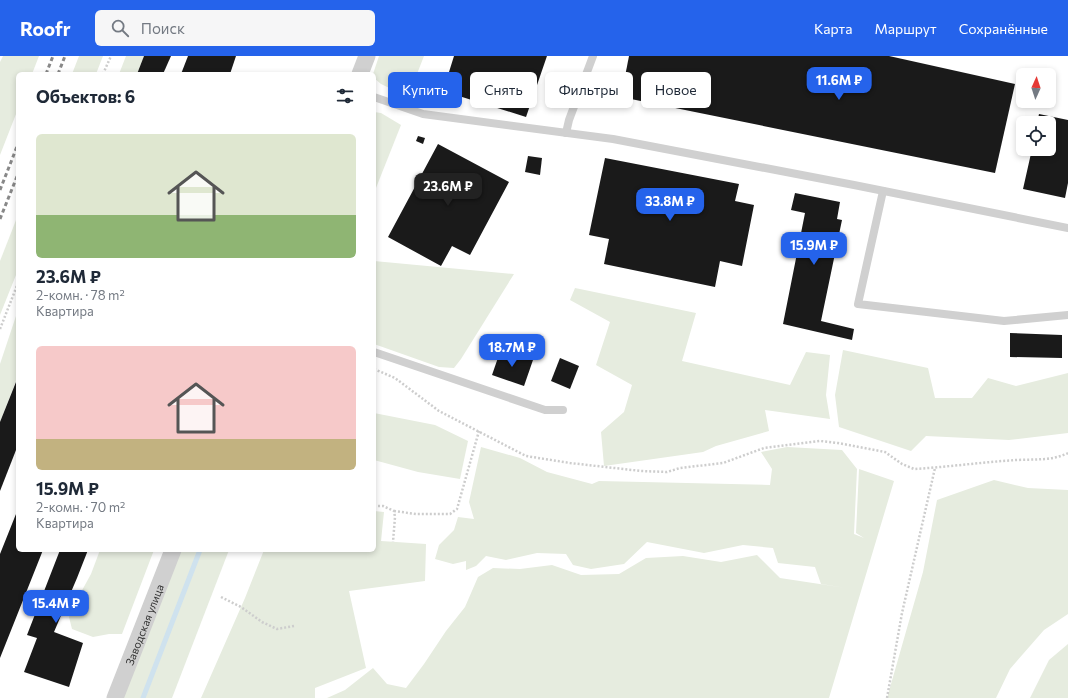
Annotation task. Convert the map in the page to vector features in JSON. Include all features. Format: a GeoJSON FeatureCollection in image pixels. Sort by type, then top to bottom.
{"type":"FeatureCollection","features":[{"type":"Feature","properties":{"kind":"street"},"geometry":{"type":"LineString","coordinates":[[361,72],[367,56]]}},
{"type":"Feature","properties":{"kind":"street","name":"Заводская улица"},"geometry":{"type":"LineString","coordinates":[[115,698],[172,552]]}},
{"type":"Feature","properties":{"kind":"lane"},"geometry":{"type":"LineString","coordinates":[[566,133],[569,120],[593,56]]}},
{"type":"Feature","properties":{"kind":"lane"},"geometry":{"type":"LineString","coordinates":[[376,98],[423,114],[613,139],[1068,228]]}},
{"type":"Feature","properties":{"kind":"lane"},"geometry":{"type":"LineString","coordinates":[[883,191],[858,304],[1004,321],[1068,315]]}},
{"type":"Feature","properties":{"kind":"lane"},"geometry":{"type":"LineString","coordinates":[[376,353],[545,410],[563,410]]}},
{"type":"Feature","properties":{"kind":"path"},"geometry":{"type":"LineString","coordinates":[[104,72],[111,56]]}},
{"type":"Feature","properties":{"kind":"path"},"geometry":{"type":"LineString","coordinates":[[0,329],[16,288]]}},
{"type":"Feature","properties":{"kind":"path"},"geometry":{"type":"LineString","coordinates":[[376,370],[395,378],[439,411],[526,456],[570,463],[641,471],[667,472],[680,468],[723,463],[764,448],[820,441],[885,452],[902,464],[914,469],[1018,460],[1042,460],[1061,456],[1068,452]]}},
{"type":"Feature","properties":{"kind":"path"},"geometry":{"type":"LineString","coordinates":[[376,506],[383,506],[394,511],[416,514],[450,514],[457,509],[479,431]]}},
{"type":"Feature","properties":{"kind":"path"},"geometry":{"type":"LineString","coordinates":[[887,698],[904,605],[935,468]]}},
{"type":"Feature","properties":{"kind":"path"},"geometry":{"type":"LineString","coordinates":[[393,542],[394,511]]}},
{"type":"Feature","properties":{"kind":"path"},"geometry":{"type":"LineString","coordinates":[[221,597],[241,607],[262,622],[277,629],[294,626]]}},
{"type":"Feature","properties":{"kind":"shaded area"},"geometry":{"type":"Polygon","coordinates":[[[3,56],[39,56],[33,72],[16,72],[16,114],[0,155],[0,62],[3,56]]]}},
{"type":"Feature","properties":{"kind":"shaded area"},"geometry":{"type":"Polygon","coordinates":[[[79,56],[103,56],[97,72],[73,72],[79,56]]]}},
{"type":"Feature","properties":{"kind":"shaded area"},"geometry":{"type":"Polygon","coordinates":[[[126,56],[144,56],[138,72],[120,72],[126,56]]]}},
{"type":"Feature","properties":{"kind":"shaded area"},"geometry":{"type":"Polygon","coordinates":[[[379,56],[424,56],[418,72],[388,72],[388,87],[376,80],[376,72],[374,72],[379,56]]]}},
{"type":"Feature","properties":{"kind":"shaded area"},"geometry":{"type":"Polygon","coordinates":[[[376,112],[381,113],[401,125],[376,188],[376,112]]]}},
{"type":"Feature","properties":{"kind":"shaded area"},"geometry":{"type":"Polygon","coordinates":[[[16,220],[16,275],[0,315],[0,261],[16,220]]]}},
{"type":"Feature","properties":{"kind":"shaded area"},"geometry":{"type":"Polygon","coordinates":[[[376,261],[514,274],[454,368],[439,367],[376,345],[376,261]]]}},
{"type":"Feature","properties":{"kind":"shaded area"},"geometry":{"type":"Polygon","coordinates":[[[575,288],[696,313],[682,361],[790,385],[806,352],[830,355],[826,395],[830,419],[765,410],[769,431],[716,446],[703,452],[604,466],[601,432],[624,412],[632,385],[596,365],[610,322],[570,300],[575,288]]]}},
{"type":"Feature","properties":{"kind":"shaded area"},"geometry":{"type":"Polygon","coordinates":[[[16,316],[16,381],[0,422],[0,364],[16,316]]]}},
{"type":"Feature","properties":{"kind":"shaded area"},"geometry":{"type":"Polygon","coordinates":[[[843,350],[928,368],[935,398],[972,398],[988,378],[1016,386],[1068,373],[1068,433],[1009,440],[926,436],[911,451],[839,427],[835,395],[843,350]]]}},
{"type":"Feature","properties":{"kind":"shaded area"},"geometry":{"type":"Polygon","coordinates":[[[376,413],[435,425],[468,441],[460,479],[418,472],[376,461],[376,413]]]}},
{"type":"Feature","properties":{"kind":"shaded area"},"geometry":{"type":"Polygon","coordinates":[[[481,447],[520,458],[547,472],[592,484],[599,481],[770,485],[772,469],[761,452],[787,447],[842,450],[857,469],[854,534],[864,538],[856,533],[859,469],[894,481],[829,698],[327,698],[345,690],[373,668],[387,684],[406,688],[446,631],[465,607],[478,577],[493,568],[520,569],[552,565],[581,575],[619,574],[646,558],[683,556],[721,562],[757,555],[780,578],[846,588],[821,584],[815,567],[778,563],[773,548],[743,545],[704,553],[647,542],[624,564],[591,569],[573,565],[566,554],[537,553],[506,560],[486,556],[476,566],[466,570],[466,561],[453,564],[435,559],[439,545],[454,530],[458,517],[474,519],[469,502],[481,447]]]}},
{"type":"Feature","properties":{"kind":"shaded area"},"geometry":{"type":"Polygon","coordinates":[[[994,480],[1028,488],[1068,490],[1068,614],[1044,630],[1010,669],[996,698],[887,698],[923,572],[937,500],[994,480]]]}},
{"type":"Feature","properties":{"kind":"shaded area"},"geometry":{"type":"Polygon","coordinates":[[[376,511],[384,512],[381,541],[426,544],[425,581],[349,591],[366,668],[315,688],[315,698],[201,698],[245,598],[263,552],[376,552],[376,511]]]}},
{"type":"Feature","properties":{"kind":"shaded area"},"geometry":{"type":"Polygon","coordinates":[[[99,552],[153,552],[122,634],[109,634],[93,637],[72,629],[69,617],[91,574],[99,552]]]}},
{"type":"Feature","properties":{"kind":"shaded area"},"geometry":{"type":"Polygon","coordinates":[[[180,552],[228,552],[172,698],[122,698],[180,552]]]}},
{"type":"Feature","properties":{"kind":"shaded area"},"geometry":{"type":"Polygon","coordinates":[[[1068,644],[1068,698],[1030,698],[1049,660],[1068,644]]]}},
{"type":"Feature","properties":{"kind":"building"},"geometry":{"type":"Polygon","coordinates":[[[144,56],[171,56],[164,72],[138,72],[144,56]]]}},
{"type":"Feature","properties":{"kind":"building"},"geometry":{"type":"Polygon","coordinates":[[[188,56],[236,56],[231,72],[182,72],[188,56]]]}},
{"type":"Feature","properties":{"kind":"building"},"geometry":{"type":"Polygon","coordinates":[[[454,56],[547,56],[537,85],[537,72],[470,72],[470,99],[462,97],[462,72],[449,72],[454,56]]]}},
{"type":"Feature","properties":{"kind":"building"},"geometry":{"type":"Polygon","coordinates":[[[629,56],[889,56],[1015,84],[995,173],[675,108],[711,108],[711,72],[641,72],[641,101],[633,99],[633,72],[626,72],[629,56]]]}},
{"type":"Feature","properties":{"kind":"building"},"geometry":{"type":"Polygon","coordinates":[[[497,108],[529,108],[526,117],[497,108]]]}},
{"type":"Feature","properties":{"kind":"building"},"geometry":{"type":"Polygon","coordinates":[[[1039,114],[1049,116],[1039,116],[1039,114]]]}},
{"type":"Feature","properties":{"kind":"building"},"geometry":{"type":"Polygon","coordinates":[[[1056,118],[1068,120],[1068,183],[1065,198],[1023,189],[1030,156],[1056,156],[1056,118]]]}},
{"type":"Feature","properties":{"kind":"building"},"geometry":{"type":"Polygon","coordinates":[[[418,136],[425,138],[423,144],[416,141],[418,136]]]}},
{"type":"Feature","properties":{"kind":"building"},"geometry":{"type":"Polygon","coordinates":[[[438,144],[509,182],[470,255],[452,246],[441,266],[388,237],[438,144]]]}},
{"type":"Feature","properties":{"kind":"building"},"geometry":{"type":"Polygon","coordinates":[[[528,156],[542,158],[540,175],[525,172],[528,156]]]}},
{"type":"Feature","properties":{"kind":"building"},"geometry":{"type":"Polygon","coordinates":[[[605,158],[739,184],[735,201],[754,205],[742,266],[720,261],[715,287],[604,264],[609,239],[589,235],[605,158]]]}},
{"type":"Feature","properties":{"kind":"building"},"geometry":{"type":"Polygon","coordinates":[[[795,193],[840,202],[837,219],[842,220],[821,321],[854,329],[852,340],[783,324],[805,213],[791,210],[795,193]]]}},
{"type":"Feature","properties":{"kind":"building"},"geometry":{"type":"Polygon","coordinates":[[[1010,333],[1062,335],[1062,358],[1010,357],[1010,333]]]}},
{"type":"Feature","properties":{"kind":"building"},"geometry":{"type":"Polygon","coordinates":[[[501,349],[533,360],[524,386],[492,375],[501,349]]]}},
{"type":"Feature","properties":{"kind":"building"},"geometry":{"type":"Polygon","coordinates":[[[560,358],[579,366],[570,389],[551,381],[560,358]]]}},
{"type":"Feature","properties":{"kind":"building"},"geometry":{"type":"Polygon","coordinates":[[[16,382],[16,450],[0,491],[0,422],[16,382]]]}},
{"type":"Feature","properties":{"kind":"building"},"geometry":{"type":"Polygon","coordinates":[[[16,514],[16,552],[42,552],[0,658],[0,554],[16,514]]]}},
{"type":"Feature","properties":{"kind":"building"},"geometry":{"type":"Polygon","coordinates":[[[59,552],[87,552],[54,632],[83,643],[69,687],[24,672],[37,638],[27,635],[59,552]]]}},
{"type":"Feature","properties":{"kind":"waterway"},"geometry":{"type":"LineString","coordinates":[[143,698],[199,552]]}},
{"type":"Feature","properties":{"kind":"railway"},"geometry":{"type":"LineString","coordinates":[[47,72],[53,56]]}},
{"type":"Feature","properties":{"kind":"railway"},"geometry":{"type":"LineString","coordinates":[[59,72],[65,56]]}},
{"type":"Feature","properties":{"kind":"railway"},"geometry":{"type":"LineString","coordinates":[[0,190],[16,149]]}},
{"type":"Feature","properties":{"kind":"railway"},"geometry":{"type":"LineString","coordinates":[[0,219],[16,179]]}}]}
